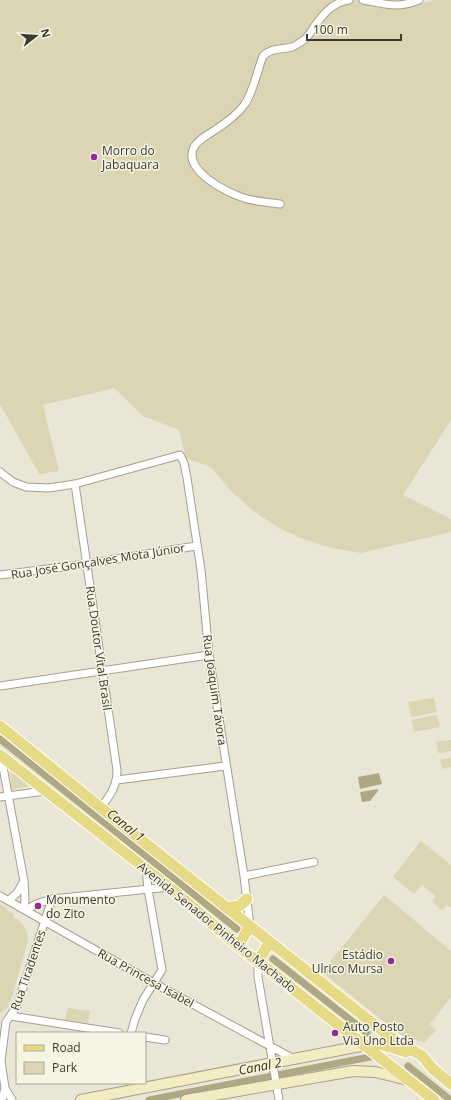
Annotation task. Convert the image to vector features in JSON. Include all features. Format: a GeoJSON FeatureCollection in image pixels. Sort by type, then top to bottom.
{"type":"FeatureCollection","features":[{"type":"Feature","properties":{"kind":"main road","name":"Avenida Senador Pinheiro Machado"},"geometry":{"type":"LineString","coordinates":[[0,726],[390,1037],[422,1056],[451,1084]]}},
{"type":"Feature","properties":{"kind":"main road","name":"Avenida Senador Pinheiro Machado"},"geometry":{"type":"LineString","coordinates":[[1,756],[168,886],[238,946],[366,1045],[434,1100]]}},
{"type":"Feature","properties":{"kind":"main road"},"geometry":{"type":"LineString","coordinates":[[227,908],[239,906],[247,899]]}},
{"type":"Feature","properties":{"kind":"main road"},"geometry":{"type":"LineString","coordinates":[[238,946],[250,926]]}},
{"type":"Feature","properties":{"kind":"main road"},"geometry":{"type":"LineString","coordinates":[[258,961],[270,942]]}},
{"type":"Feature","properties":{"kind":"main road"},"geometry":{"type":"LineString","coordinates":[[146,1084],[273,1066],[294,1059],[366,1045],[380,1044],[406,1053],[433,1068]]}},
{"type":"Feature","properties":{"kind":"main road"},"geometry":{"type":"LineString","coordinates":[[400,1072],[398,1068],[399,1064],[404,1058],[408,1056],[416,1058]]}},
{"type":"Feature","properties":{"kind":"main road"},"geometry":{"type":"LineString","coordinates":[[186,1100],[276,1082],[353,1071],[375,1072],[410,1080]]}},
{"type":"Feature","properties":{"kind":"main road"},"geometry":{"type":"LineString","coordinates":[[81,1100],[131,1086],[145,1084]]}},
{"type":"Feature","properties":{"kind":"street"},"geometry":{"type":"LineString","coordinates":[[280,204],[259,202],[240,197],[203,176],[193,161],[192,154],[194,147],[199,140],[234,116],[245,104],[263,56],[267,52],[298,44],[307,38],[322,15],[330,7],[342,1],[349,0]]}},
{"type":"Feature","properties":{"kind":"street"},"geometry":{"type":"LineString","coordinates":[[363,0],[392,6],[404,5],[419,0]]}},
{"type":"Feature","properties":{"kind":"street","name":"Rua Joaquim Távora"},"geometry":{"type":"LineString","coordinates":[[75,484],[180,456],[184,463],[188,478],[196,546],[201,570],[209,655],[244,876],[250,926]]}},
{"type":"Feature","properties":{"kind":"street"},"geometry":{"type":"LineString","coordinates":[[0,472],[13,482],[32,487],[49,488],[75,484]]}},
{"type":"Feature","properties":{"kind":"street","name":"Rua Doutor Vital Brasil"},"geometry":{"type":"LineString","coordinates":[[75,484],[117,770],[117,780]]}},
{"type":"Feature","properties":{"kind":"street","name":"Rua José Gonçalves Mota Júnior"},"geometry":{"type":"LineString","coordinates":[[0,575],[86,564],[196,546]]}},
{"type":"Feature","properties":{"kind":"street"},"geometry":{"type":"LineString","coordinates":[[0,686],[209,655]]}},
{"type":"Feature","properties":{"kind":"street"},"geometry":{"type":"LineString","coordinates":[[1,756],[24,881],[25,910],[36,904],[52,899],[168,886]]}},
{"type":"Feature","properties":{"kind":"street"},"geometry":{"type":"LineString","coordinates":[[101,808],[115,786],[117,780],[226,766]]}},
{"type":"Feature","properties":{"kind":"street"},"geometry":{"type":"LineString","coordinates":[[0,797],[45,791]]}},
{"type":"Feature","properties":{"kind":"street"},"geometry":{"type":"LineString","coordinates":[[244,876],[314,862]]}},
{"type":"Feature","properties":{"kind":"street"},"geometry":{"type":"LineString","coordinates":[[131,1032],[140,1006],[153,982],[160,975],[162,970],[146,869]]}},
{"type":"Feature","properties":{"kind":"street"},"geometry":{"type":"LineString","coordinates":[[8,900],[17,892],[24,881]]}},
{"type":"Feature","properties":{"kind":"street","name":"Rua Princesa Isabel"},"geometry":{"type":"LineString","coordinates":[[0,896],[294,1059]]}},
{"type":"Feature","properties":{"kind":"street","name":"Rua Tiradentes"},"geometry":{"type":"LineString","coordinates":[[12,1100],[5,1088],[0,1061],[3,1022],[11,1016],[17,1006],[52,899]]}},
{"type":"Feature","properties":{"kind":"street"},"geometry":{"type":"LineString","coordinates":[[258,961],[258,977],[278,1100]]}},
{"type":"Feature","properties":{"kind":"street"},"geometry":{"type":"LineString","coordinates":[[11,1016],[114,1032]]}},
{"type":"Feature","properties":{"kind":"street"},"geometry":{"type":"LineString","coordinates":[[146,1037],[165,1040]]}},
{"type":"Feature","properties":{"kind":"street","name":"Rua Tiradentes"},"geometry":{"type":"LineString","coordinates":[[2,1100],[5,1088]]}},
{"type":"Feature","properties":{"kind":"green space"},"geometry":{"type":"Polygon","coordinates":[[[0,0],[405,0],[394,5],[367,7],[402,9],[433,0],[451,0],[451,420],[403,495],[451,519],[451,532],[361,553],[332,548],[303,539],[277,527],[252,510],[230,490],[211,467],[186,458],[179,430],[143,416],[114,388],[43,405],[59,471],[39,474],[0,404],[0,0]]]}},
{"type":"Feature","properties":{"kind":"green space"},"geometry":{"type":"Polygon","coordinates":[[[434,698],[437,712],[411,717],[408,702],[434,698]]]}},
{"type":"Feature","properties":{"kind":"green space"},"geometry":{"type":"Polygon","coordinates":[[[437,715],[440,727],[414,732],[412,720],[437,715]]]}},
{"type":"Feature","properties":{"kind":"green space"},"geometry":{"type":"Polygon","coordinates":[[[451,740],[451,751],[438,753],[436,742],[451,740]]]}},
{"type":"Feature","properties":{"kind":"green space"},"geometry":{"type":"Polygon","coordinates":[[[451,758],[451,767],[442,769],[440,760],[451,758]]]}},
{"type":"Feature","properties":{"kind":"green space"},"geometry":{"type":"Polygon","coordinates":[[[10,769],[31,786],[12,789],[10,769]]]}},
{"type":"Feature","properties":{"kind":"green space"},"geometry":{"type":"Polygon","coordinates":[[[421,841],[451,865],[451,907],[447,905],[442,910],[432,902],[436,896],[422,885],[414,894],[393,877],[421,841]]]}},
{"type":"Feature","properties":{"kind":"green space","name":"Estádio Ulrico Mursa"},"geometry":{"type":"Polygon","coordinates":[[[384,895],[451,951],[451,997],[430,1024],[436,1030],[425,1042],[406,1038],[398,1033],[322,972],[384,895]]]}},
{"type":"Feature","properties":{"kind":"green space"},"geometry":{"type":"Polygon","coordinates":[[[0,904],[14,914],[13,917],[20,921],[24,926],[28,941],[12,997],[7,1008],[0,1013],[0,904]]]}},
{"type":"Feature","properties":{"kind":"green space"},"geometry":{"type":"Polygon","coordinates":[[[68,1008],[90,1011],[88,1023],[65,1020],[68,1008]]]}},
{"type":"Feature","properties":{"kind":"shaded area"},"geometry":{"type":"Polygon","coordinates":[[[379,773],[382,784],[360,789],[358,777],[379,773]]]}},
{"type":"Feature","properties":{"kind":"shaded area"},"geometry":{"type":"Polygon","coordinates":[[[378,789],[370,801],[362,802],[360,792],[378,789]]]}},
{"type":"Feature","properties":{"kind":"waterway","name":"Canal 1"},"geometry":{"type":"LineString","coordinates":[[0,739],[237,929]]}},
{"type":"Feature","properties":{"kind":"waterway","name":"Canal 1"},"geometry":{"type":"LineString","coordinates":[[273,959],[367,1033]]}},
{"type":"Feature","properties":{"kind":"waterway","name":"Canal 2"},"geometry":{"type":"LineString","coordinates":[[149,1100],[375,1056]]}},
{"type":"Feature","properties":{"kind":"waterway","name":"Canal 1"},"geometry":{"type":"LineString","coordinates":[[408,1066],[448,1098]]}},
{"type":"Feature","properties":{"kind":"place","name":"Morro do Jabaquara"},"geometry":{"type":"Point","coordinates":[94,157]}},
{"type":"Feature","properties":{"kind":"place","name":"Monumento do Zito"},"geometry":{"type":"Point","coordinates":[38,906]}},
{"type":"Feature","properties":{"kind":"place","name":"Estádio Ulrico Mursa"},"geometry":{"type":"Point","coordinates":[391,961]}},
{"type":"Feature","properties":{"kind":"place","name":"Auto Posto Via Uno Ltda"},"geometry":{"type":"Point","coordinates":[335,1033]}}]}
